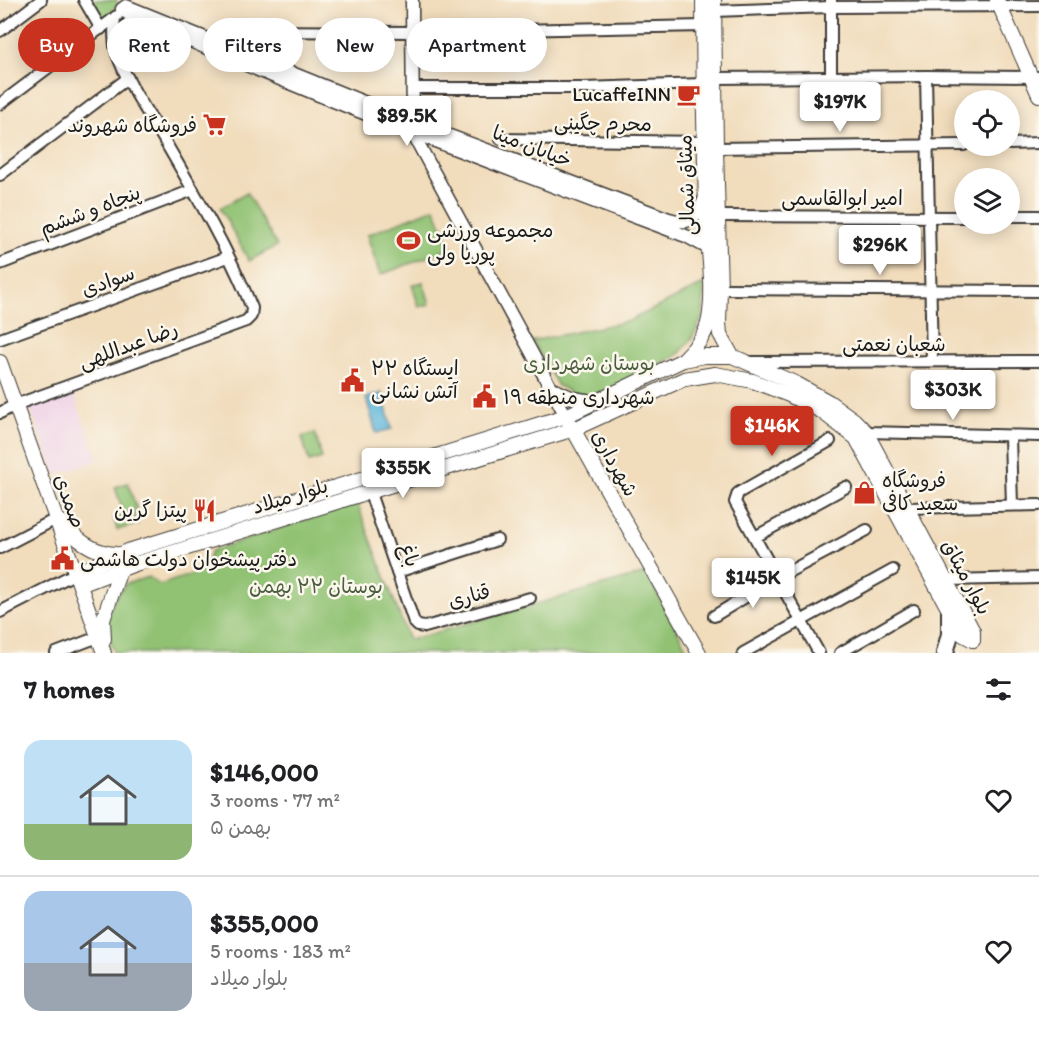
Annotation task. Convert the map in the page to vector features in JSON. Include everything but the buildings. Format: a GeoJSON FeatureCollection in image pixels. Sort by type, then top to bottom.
{"type":"FeatureCollection","features":[{"type":"Feature","properties":{"kind":"main road","name":"میثاق شمالی"},"geometry":{"type":"LineString","coordinates":[[703,0],[703,27],[709,81]]}},
{"type":"Feature","properties":{"kind":"main road"},"geometry":{"type":"LineString","coordinates":[[999,3],[1035,77],[1039,95]]}},
{"type":"Feature","properties":{"kind":"main road","name":"میثاق شمالی"},"geometry":{"type":"LineString","coordinates":[[714,6],[709,81],[710,145],[706,197],[720,289],[718,322],[720,334],[732,356]]}},
{"type":"Feature","properties":{"kind":"main road","name":"میثاق شمالی"},"geometry":{"type":"LineString","coordinates":[[683,360],[697,347],[705,333],[709,319],[713,248],[718,216],[710,145]]}},
{"type":"Feature","properties":{"kind":"main road","name":"بلوار میثاق"},"geometry":{"type":"LineString","coordinates":[[683,360],[705,356],[732,356],[797,384],[829,402],[854,420],[866,432],[947,580],[974,631],[973,640],[962,634],[856,438],[820,411],[789,395],[753,381],[715,374]]}},
{"type":"Feature","properties":{"kind":"main road","name":"بلوار میلاد"},"geometry":{"type":"LineString","coordinates":[[78,579],[118,554],[566,416],[683,360]]}},
{"type":"Feature","properties":{"kind":"main road","name":"صمدی"},"geometry":{"type":"LineString","coordinates":[[0,362],[104,653]]}},
{"type":"Feature","properties":{"kind":"main road","name":"بلوار میلاد"},"geometry":{"type":"LineString","coordinates":[[78,579],[120,570],[574,429],[684,379],[715,374]]}},
{"type":"Feature","properties":{"kind":"main road","name":"شهرداری"},"geometry":{"type":"LineString","coordinates":[[566,416],[699,653]]}},
{"type":"Feature","properties":{"kind":"main road"},"geometry":{"type":"LineString","coordinates":[[271,507],[275,521]]}},
{"type":"Feature","properties":{"kind":"main road"},"geometry":{"type":"LineString","coordinates":[[55,516],[75,537],[103,554],[118,554]]}},
{"type":"Feature","properties":{"kind":"main road"},"geometry":{"type":"LineString","coordinates":[[104,653],[103,620],[120,570]]}},
{"type":"Feature","properties":{"kind":"main road"},"geometry":{"type":"LineString","coordinates":[[945,653],[950,634],[950,611]]}},
{"type":"Feature","properties":{"kind":"main road"},"geometry":{"type":"LineString","coordinates":[[973,640],[980,653]]}},
{"type":"Feature","properties":{"kind":"street"},"geometry":{"type":"LineString","coordinates":[[0,31],[41,0]]}},
{"type":"Feature","properties":{"kind":"street"},"geometry":{"type":"LineString","coordinates":[[84,0],[101,29]]}},
{"type":"Feature","properties":{"kind":"street"},"geometry":{"type":"LineString","coordinates":[[412,0],[413,18]]}},
{"type":"Feature","properties":{"kind":"street"},"geometry":{"type":"LineString","coordinates":[[831,3],[831,77]]}},
{"type":"Feature","properties":{"kind":"street"},"geometry":{"type":"LineString","coordinates":[[714,6],[831,3],[999,3],[1039,6]]}},
{"type":"Feature","properties":{"kind":"street"},"geometry":{"type":"LineString","coordinates":[[0,104],[124,10]]}},
{"type":"Feature","properties":{"kind":"street","name":"خیابان مینا"},"geometry":{"type":"LineString","coordinates":[[124,10],[195,44],[713,248]]}},
{"type":"Feature","properties":{"kind":"street"},"geometry":{"type":"LineString","coordinates":[[547,30],[703,27]]}},
{"type":"Feature","properties":{"kind":"street"},"geometry":{"type":"LineString","coordinates":[[303,31],[407,32]]}},
{"type":"Feature","properties":{"kind":"street"},"geometry":{"type":"LineString","coordinates":[[125,72],[228,256]]}},
{"type":"Feature","properties":{"kind":"street"},"geometry":{"type":"LineString","coordinates":[[413,128],[414,72]]}},
{"type":"Feature","properties":{"kind":"street"},"geometry":{"type":"LineString","coordinates":[[414,88],[584,88],[709,81],[926,75],[1035,77]]}},
{"type":"Feature","properties":{"kind":"street"},"geometry":{"type":"LineString","coordinates":[[926,75],[932,362]]}},
{"type":"Feature","properties":{"kind":"street"},"geometry":{"type":"LineString","coordinates":[[0,175],[128,78]]}},
{"type":"Feature","properties":{"kind":"street","name":"خیابان مینا"},"geometry":{"type":"LineString","coordinates":[[413,128],[677,221],[693,219],[699,213],[706,197]]}},
{"type":"Feature","properties":{"kind":"street","name":"شهرداری"},"geometry":{"type":"LineString","coordinates":[[413,128],[566,416]]}},
{"type":"Feature","properties":{"kind":"street","name":"محرم چگینی"},"geometry":{"type":"LineString","coordinates":[[501,139],[710,145],[954,145]]}},
{"type":"Feature","properties":{"kind":"street"},"geometry":{"type":"LineString","coordinates":[[1020,144],[1039,144]]}},
{"type":"Feature","properties":{"kind":"street","name":"پنجاه و ششم"},"geometry":{"type":"LineString","coordinates":[[0,264],[193,190]]}},
{"type":"Feature","properties":{"kind":"street","name":"امیر ابوالقاسمی"},"geometry":{"type":"LineString","coordinates":[[718,216],[954,217]]}},
{"type":"Feature","properties":{"kind":"street"},"geometry":{"type":"LineString","coordinates":[[1020,216],[1039,216]]}},
{"type":"Feature","properties":{"kind":"street","name":"رضا عبداللهی"},"geometry":{"type":"LineString","coordinates":[[0,413],[15,405],[246,321],[251,315],[252,308],[228,256]]}},
{"type":"Feature","properties":{"kind":"street","name":"سوادی"},"geometry":{"type":"LineString","coordinates":[[0,339],[228,256]]}},
{"type":"Feature","properties":{"kind":"street"},"geometry":{"type":"LineString","coordinates":[[720,289],[1039,291]]}},
{"type":"Feature","properties":{"kind":"street","name":"شعبان نعمتی"},"geometry":{"type":"LineString","coordinates":[[749,362],[1039,361]]}},
{"type":"Feature","properties":{"kind":"street"},"geometry":{"type":"LineString","coordinates":[[551,388],[573,398],[598,402]]}},
{"type":"Feature","properties":{"kind":"street"},"geometry":{"type":"LineString","coordinates":[[866,432],[1039,436]]}},
{"type":"Feature","properties":{"kind":"street"},"geometry":{"type":"LineString","coordinates":[[1010,437],[1012,505]]}},
{"type":"Feature","properties":{"kind":"street"},"geometry":{"type":"LineString","coordinates":[[819,653],[735,502],[735,497],[738,493],[830,441]]}},
{"type":"Feature","properties":{"kind":"street","name":"باغ"},"geometry":{"type":"LineString","coordinates":[[369,475],[370,493],[414,622],[418,626]]}},
{"type":"Feature","properties":{"kind":"street"},"geometry":{"type":"LineString","coordinates":[[755,537],[846,487]]}},
{"type":"Feature","properties":{"kind":"street"},"geometry":{"type":"LineString","coordinates":[[908,508],[1039,505]]}},
{"type":"Feature","properties":{"kind":"street"},"geometry":{"type":"LineString","coordinates":[[0,548],[55,516]]}},
{"type":"Feature","properties":{"kind":"street"},"geometry":{"type":"LineString","coordinates":[[714,616],[777,578],[867,530]]}},
{"type":"Feature","properties":{"kind":"street"},"geometry":{"type":"LineString","coordinates":[[397,572],[497,540]]}},
{"type":"Feature","properties":{"kind":"street"},"geometry":{"type":"LineString","coordinates":[[742,653],[893,570]]}},
{"type":"Feature","properties":{"kind":"street"},"geometry":{"type":"LineString","coordinates":[[947,580],[1039,578]]}},
{"type":"Feature","properties":{"kind":"street"},"geometry":{"type":"LineString","coordinates":[[0,612],[78,579]]}},
{"type":"Feature","properties":{"kind":"street","name":"قناری"},"geometry":{"type":"LineString","coordinates":[[418,626],[425,627],[530,597]]}},
{"type":"Feature","properties":{"kind":"street"},"geometry":{"type":"LineString","coordinates":[[840,653],[914,609]]}},
{"type":"Feature","properties":{"kind":"street"},"geometry":{"type":"LineString","coordinates":[[56,653],[98,637]]}},
{"type":"Feature","properties":{"kind":"shaded area"},"geometry":{"type":"Polygon","coordinates":[[[73,392],[98,460],[56,475],[30,408],[73,392]]]}},
{"type":"Feature","properties":{"kind":"green space"},"geometry":{"type":"Polygon","coordinates":[[[89,0],[117,0],[117,6],[101,22],[89,0]]]}},
{"type":"Feature","properties":{"kind":"green space"},"geometry":{"type":"Polygon","coordinates":[[[247,193],[277,246],[249,261],[220,208],[247,193]]]}},
{"type":"Feature","properties":{"kind":"green space","name":"مجموعه ورزشی پوریا ولی"},"geometry":{"type":"Polygon","coordinates":[[[435,208],[451,248],[380,275],[367,235],[435,208]]]}},
{"type":"Feature","properties":{"kind":"green space"},"geometry":{"type":"Polygon","coordinates":[[[423,282],[430,304],[419,307],[412,285],[423,282]]]}},
{"type":"Feature","properties":{"kind":"green space","name":"بوستان شهرداری"},"geometry":{"type":"Polygon","coordinates":[[[704,284],[703,315],[691,340],[678,355],[594,397],[575,394],[558,386],[532,341],[629,321],[704,284]]]}},
{"type":"Feature","properties":{"kind":"green space"},"geometry":{"type":"Polygon","coordinates":[[[315,433],[322,458],[309,462],[302,437],[315,433]]]}},
{"type":"Feature","properties":{"kind":"green space"},"geometry":{"type":"Polygon","coordinates":[[[128,483],[137,510],[124,514],[115,487],[128,483]]]}},
{"type":"Feature","properties":{"kind":"green space","name":"بوستان ۲۲ بهمن"},"geometry":{"type":"Polygon","coordinates":[[[357,503],[409,640],[646,573],[689,653],[115,653],[108,635],[107,618],[114,600],[126,584],[149,577],[160,585],[204,570],[211,551],[357,503]]]}},
{"type":"Feature","properties":{"kind":"green space"},"geometry":{"type":"Polygon","coordinates":[[[134,513],[138,524],[117,530],[114,518],[134,513]]]}},
{"type":"Feature","properties":{"kind":"water"},"geometry":{"type":"Polygon","coordinates":[[[382,393],[392,429],[376,433],[366,398],[382,393]]]}},
{"type":"Feature","properties":{"kind":"place","name":"LucaffeINN"},"geometry":{"type":"Point","coordinates":[689,94]}},
{"type":"Feature","properties":{"kind":"place","name":"فروشگاه شهروند"},"geometry":{"type":"Point","coordinates":[215,125]}},
{"type":"Feature","properties":{"kind":"place","name":"مجموعه ورزشی پوریا ولی"},"geometry":{"type":"Point","coordinates":[409,241]}},
{"type":"Feature","properties":{"kind":"place","name":"ایستگاه ۲۲ آتش نشانی"},"geometry":{"type":"Point","coordinates":[353,380]}},
{"type":"Feature","properties":{"kind":"place","name":"شهرداری منطقه ۱۹"},"geometry":{"type":"Point","coordinates":[485,397]}},
{"type":"Feature","properties":{"kind":"place","name":"فروشگاه سعید کافی"},"geometry":{"type":"Point","coordinates":[864,492]}},
{"type":"Feature","properties":{"kind":"place","name":"پیتزا گرین"},"geometry":{"type":"Point","coordinates":[205,510]}},
{"type":"Feature","properties":{"kind":"place","name":"دفتر پیشخوان دولت هاشمی"},"geometry":{"type":"Point","coordinates":[62,559]}}]}
